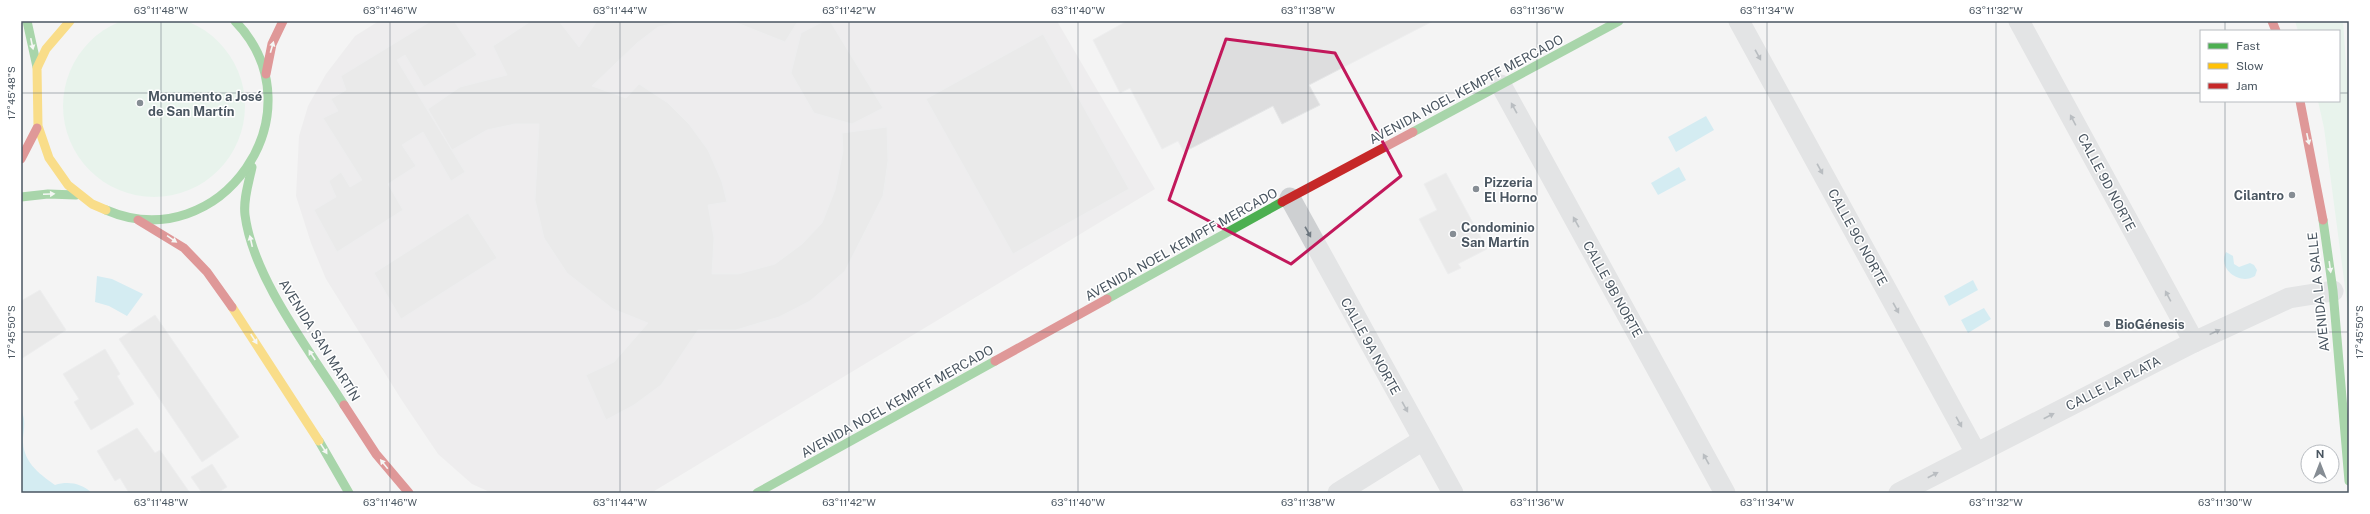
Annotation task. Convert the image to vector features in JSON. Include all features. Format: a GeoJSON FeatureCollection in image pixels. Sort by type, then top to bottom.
{"type":"FeatureCollection","features":[{"type":"Feature","properties":{"kind":"main road"},"geometry":{"type":"LineString","coordinates":[[27,21],[37,67],[35,106],[37,128],[45,153],[58,175],[76,195],[105,211],[138,220],[184,248],[207,272],[244,324],[333,462],[349,493]]}},
{"type":"Feature","properties":{"kind":"main road"},"geometry":{"type":"LineString","coordinates":[[37,67],[54,39],[70,21]]}},
{"type":"Feature","properties":{"kind":"main road"},"geometry":{"type":"LineString","coordinates":[[138,220],[172,219],[204,208],[232,189],[253,162],[265,134],[269,102],[265,75],[258,51],[246,30],[235,21]]}},
{"type":"Feature","properties":{"kind":"main road"},"geometry":{"type":"LineString","coordinates":[[265,75],[272,44],[283,21]]}},
{"type":"Feature","properties":{"kind":"main road","name":"AVENIDA NOEL KEMPFF MERCADO"},"geometry":{"type":"LineString","coordinates":[[757,493],[1290,198],[1619,21]]}},
{"type":"Feature","properties":{"kind":"main road","name":"AVENIDA LA SALLE"},"geometry":{"type":"LineString","coordinates":[[2300,102],[2320,199],[2333,291],[2349,481]]}},
{"type":"Feature","properties":{"kind":"main road"},"geometry":{"type":"LineString","coordinates":[[21,159],[37,128]]}},
{"type":"Feature","properties":{"kind":"main road","name":"AVENIDA SAN MARTÍN"},"geometry":{"type":"LineString","coordinates":[[253,162],[246,196],[245,214],[252,248],[282,308],[376,454],[409,493]]}},
{"type":"Feature","properties":{"kind":"main road"},"geometry":{"type":"LineString","coordinates":[[21,197],[48,194],[76,195]]}},
{"type":"Feature","properties":{"kind":"street","name":"CALLE 9C NORTE"},"geometry":{"type":"LineString","coordinates":[[1739,21],[1976,453]]}},
{"type":"Feature","properties":{"kind":"street","name":"CALLE 9D NORTE"},"geometry":{"type":"LineString","coordinates":[[2019,21],[2194,342]]}},
{"type":"Feature","properties":{"kind":"street","name":"CALLE 9B NORTE"},"geometry":{"type":"LineString","coordinates":[[1501,85],[1725,493]]}},
{"type":"Feature","properties":{"kind":"street","name":"CALLE 9A NORTE"},"geometry":{"type":"LineString","coordinates":[[1290,198],[1453,493]]}},
{"type":"Feature","properties":{"kind":"street","name":"CALLE LA PLATA"},"geometry":{"type":"LineString","coordinates":[[1899,493],[2194,342],[2289,298],[2333,291]]}},
{"type":"Feature","properties":{"kind":"street"},"geometry":{"type":"LineString","coordinates":[[1338,493],[1423,440]]}},
{"type":"Feature","properties":{"kind":"highlighted area"},"geometry":{"type":"Polygon","coordinates":[[[1226,39],[1335,53],[1401,176],[1291,264],[1169,200],[1226,39]]]}},
{"type":"Feature","properties":{"kind":"shaded area"},"geometry":{"type":"Polygon","coordinates":[[[379,21],[1057,21],[1155,189],[651,493],[492,493],[472,484],[438,454],[401,399],[326,279],[311,243],[296,196],[299,136],[308,106],[326,74],[355,36],[379,21]]]}},
{"type":"Feature","properties":{"kind":"green space"},"geometry":{"type":"Polygon","coordinates":[[[145,15],[163,15],[189,22],[205,30],[219,41],[230,55],[238,71],[245,97],[245,115],[238,141],[230,157],[219,171],[205,182],[189,190],[163,197],[145,197],[119,190],[103,182],[83,164],[70,141],[67,132],[63,115],[63,97],[70,71],[78,55],[96,35],[119,22],[128,19],[145,15]]]}},
{"type":"Feature","properties":{"kind":"green space"},"geometry":{"type":"Polygon","coordinates":[[[2295,21],[2343,21],[2349,105],[2349,318],[2324,128],[2318,102],[2340,102],[2340,30],[2298,30],[2295,21]]]}},
{"type":"Feature","properties":{"kind":"water"},"geometry":{"type":"Polygon","coordinates":[[[1706,116],[1714,130],[1676,152],[1668,137],[1706,116]]]}},
{"type":"Feature","properties":{"kind":"water"},"geometry":{"type":"Polygon","coordinates":[[[1679,167],[1686,180],[1658,195],[1651,183],[1679,167]]]}},
{"type":"Feature","properties":{"kind":"water"},"geometry":{"type":"Polygon","coordinates":[[[2226,252],[2233,256],[2234,264],[2239,267],[2250,263],[2254,265],[2257,270],[2255,276],[2249,279],[2243,279],[2227,270],[2224,258],[2226,252]]]}},
{"type":"Feature","properties":{"kind":"water"},"geometry":{"type":"Polygon","coordinates":[[[97,276],[112,279],[143,294],[127,316],[109,306],[95,302],[97,276]]]}},
{"type":"Feature","properties":{"kind":"water"},"geometry":{"type":"Polygon","coordinates":[[[1973,280],[1978,290],[1949,306],[1944,296],[1973,280]]]}},
{"type":"Feature","properties":{"kind":"water"},"geometry":{"type":"Polygon","coordinates":[[[1984,308],[1991,319],[1968,333],[1961,320],[1984,308]]]}},
{"type":"Feature","properties":{"kind":"water"},"geometry":{"type":"Polygon","coordinates":[[[21,410],[24,420],[23,446],[32,466],[55,485],[70,483],[79,485],[92,493],[21,493],[21,410]]]}},
{"type":"Feature","properties":{"kind":"building"},"geometry":{"type":"Polygon","coordinates":[[[431,21],[454,21],[477,55],[424,87],[405,55],[397,60],[465,172],[451,181],[423,132],[402,145],[416,166],[388,184],[403,210],[337,252],[314,210],[336,197],[329,181],[341,172],[350,187],[362,180],[323,118],[338,111],[331,99],[346,90],[341,76],[431,21]]]}},
{"type":"Feature","properties":{"kind":"building"},"geometry":{"type":"Polygon","coordinates":[[[531,21],[559,21],[579,47],[597,21],[684,21],[658,27],[637,43],[592,86],[626,98],[639,84],[668,103],[689,124],[708,150],[722,182],[727,202],[708,205],[714,238],[712,274],[738,274],[775,264],[802,244],[822,223],[835,190],[843,151],[842,133],[887,127],[888,161],[883,196],[845,271],[810,301],[779,317],[736,330],[698,330],[661,385],[634,405],[606,420],[586,375],[614,362],[648,323],[613,309],[567,273],[544,238],[535,200],[539,124],[515,124],[487,130],[452,150],[428,109],[460,87],[507,75],[493,46],[531,21]]]}},
{"type":"Feature","properties":{"kind":"building"},"geometry":{"type":"Polygon","coordinates":[[[732,21],[798,21],[785,42],[732,21]]]}},
{"type":"Feature","properties":{"kind":"building"},"geometry":{"type":"Polygon","coordinates":[[[824,21],[830,21],[883,108],[852,124],[814,113],[791,73],[801,33],[824,21]]]}},
{"type":"Feature","properties":{"kind":"building"},"geometry":{"type":"Polygon","coordinates":[[[1127,21],[1433,21],[1309,85],[1320,105],[1282,124],[1273,106],[1184,152],[1178,141],[1162,149],[1130,88],[1120,93],[1093,40],[1127,21]]]}},
{"type":"Feature","properties":{"kind":"building"},"geometry":{"type":"Polygon","coordinates":[[[1043,34],[1129,189],[1013,254],[926,99],[1043,34]]]}},
{"type":"Feature","properties":{"kind":"building","name":"Condominio San Martín"},"geometry":{"type":"Polygon","coordinates":[[[1446,173],[1487,249],[1458,264],[1461,268],[1448,274],[1419,219],[1437,210],[1424,184],[1446,173]]]}},
{"type":"Feature","properties":{"kind":"building"},"geometry":{"type":"Polygon","coordinates":[[[468,213],[497,258],[401,319],[374,273],[468,213]]]}},
{"type":"Feature","properties":{"kind":"building"},"geometry":{"type":"Polygon","coordinates":[[[40,290],[66,330],[21,359],[21,301],[40,290]]]}},
{"type":"Feature","properties":{"kind":"building"},"geometry":{"type":"Polygon","coordinates":[[[155,315],[239,437],[202,462],[119,339],[155,315]]]}},
{"type":"Feature","properties":{"kind":"building"},"geometry":{"type":"Polygon","coordinates":[[[105,349],[120,374],[117,376],[134,404],[91,430],[74,402],[79,399],[63,374],[105,349]]]}},
{"type":"Feature","properties":{"kind":"building"},"geometry":{"type":"Polygon","coordinates":[[[137,428],[155,453],[160,450],[190,493],[129,493],[120,478],[115,481],[97,451],[137,428]]]}},
{"type":"Feature","properties":{"kind":"building"},"geometry":{"type":"Polygon","coordinates":[[[212,464],[227,487],[217,493],[202,493],[191,477],[212,464]]]}},
{"type":"Feature","properties":{"kind":"traffic: fast"},"geometry":{"type":"LineString","coordinates":[[27,21],[37,67]]}},
{"type":"Feature","properties":{"kind":"traffic: fast"},"geometry":{"type":"LineString","coordinates":[[106,210],[148,220],[187,214],[220,196],[246,168],[263,134],[268,96],[259,57],[235,21]]}},
{"type":"Feature","properties":{"kind":"traffic: fast"},"geometry":{"type":"LineString","coordinates":[[1413,132],[1619,21]]}},
{"type":"Feature","properties":{"kind":"traffic: fast"},"geometry":{"type":"LineString","coordinates":[[252,167],[246,197],[245,215],[250,239],[259,264],[271,289],[300,338],[344,405]]}},
{"type":"Feature","properties":{"kind":"traffic: fast"},"geometry":{"type":"LineString","coordinates":[[21,197],[48,194],[76,195]]}},
{"type":"Feature","properties":{"kind":"traffic: fast"},"geometry":{"type":"LineString","coordinates":[[1107,299],[1282,202]]}},
{"type":"Feature","properties":{"kind":"traffic: fast"},"geometry":{"type":"LineString","coordinates":[[2323,220],[2333,291],[2349,481]]}},
{"type":"Feature","properties":{"kind":"traffic: fast"},"geometry":{"type":"LineString","coordinates":[[757,493],[995,361]]}},
{"type":"Feature","properties":{"kind":"traffic: fast"},"geometry":{"type":"LineString","coordinates":[[319,441],[349,493]]}},
{"type":"Feature","properties":{"kind":"traffic: slow"},"geometry":{"type":"LineString","coordinates":[[70,21],[46,49],[37,68],[38,126],[49,158],[68,185],[92,204],[106,210]]}},
{"type":"Feature","properties":{"kind":"traffic: slow"},"geometry":{"type":"LineString","coordinates":[[232,307],[319,441]]}},
{"type":"Feature","properties":{"kind":"traffic: jam"},"geometry":{"type":"LineString","coordinates":[[266,74],[272,44],[283,21]]}},
{"type":"Feature","properties":{"kind":"traffic: jam"},"geometry":{"type":"LineString","coordinates":[[2272,21],[2276,30]]}},
{"type":"Feature","properties":{"kind":"traffic: jam"},"geometry":{"type":"LineString","coordinates":[[2300,102],[2323,220]]}},
{"type":"Feature","properties":{"kind":"traffic: jam"},"geometry":{"type":"LineString","coordinates":[[21,159],[37,128]]}},
{"type":"Feature","properties":{"kind":"traffic: jam"},"geometry":{"type":"LineString","coordinates":[[1282,202],[1413,132]]}},
{"type":"Feature","properties":{"kind":"traffic: jam"},"geometry":{"type":"LineString","coordinates":[[138,220],[184,248],[207,272],[232,307]]}},
{"type":"Feature","properties":{"kind":"traffic: jam"},"geometry":{"type":"LineString","coordinates":[[995,361],[1107,299]]}},
{"type":"Feature","properties":{"kind":"traffic: jam"},"geometry":{"type":"LineString","coordinates":[[344,405],[376,454],[409,493]]}},
{"type":"Feature","properties":{"kind":"place","name":"Monumento a José de San Martín"},"geometry":{"type":"Point","coordinates":[140,103]}},
{"type":"Feature","properties":{"kind":"place","name":"Pizzeria El Horno"},"geometry":{"type":"Point","coordinates":[1476,189]}},
{"type":"Feature","properties":{"kind":"place","name":"Cilantro"},"geometry":{"type":"Point","coordinates":[2292,195]}},
{"type":"Feature","properties":{"kind":"place","name":"Condominio San Martín"},"geometry":{"type":"Point","coordinates":[1453,234]}},
{"type":"Feature","properties":{"kind":"place","name":"BioGénesis"},"geometry":{"type":"Point","coordinates":[2107,324]}}]}
